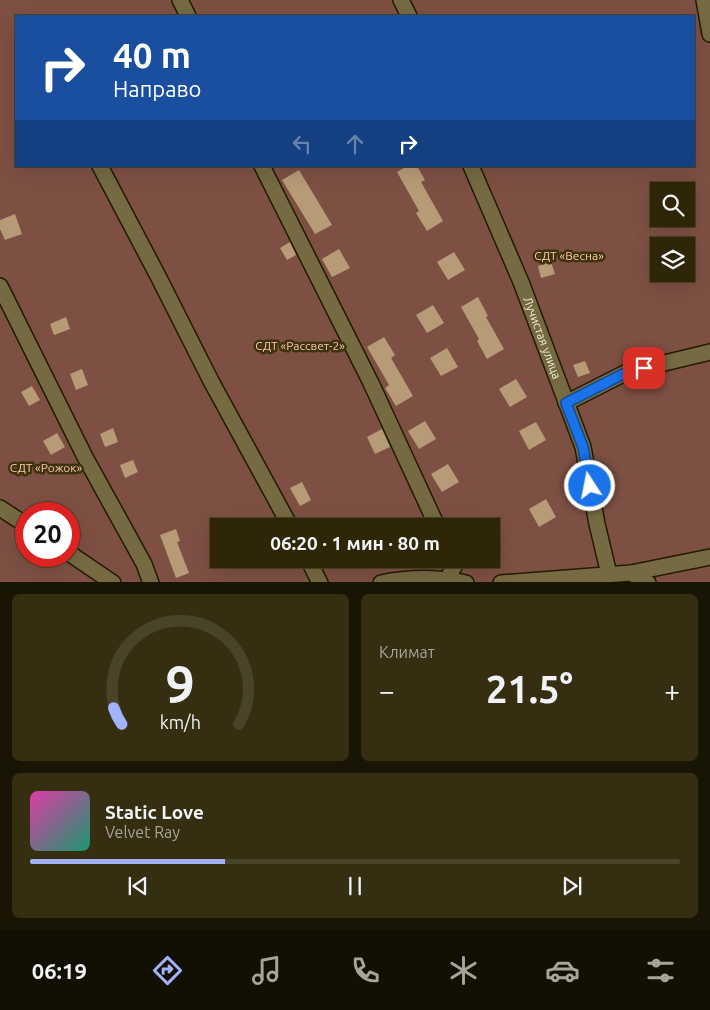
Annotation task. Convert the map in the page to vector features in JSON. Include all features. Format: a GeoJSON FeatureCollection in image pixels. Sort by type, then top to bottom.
{"type":"FeatureCollection","features":[{"type":"Feature","properties":{"kind":"lane"},"geometry":{"type":"LineString","coordinates":[[180,0],[188,15]]}},
{"type":"Feature","properties":{"kind":"lane"},"geometry":{"type":"LineString","coordinates":[[401,0],[408,15]]}},
{"type":"Feature","properties":{"kind":"lane"},"geometry":{"type":"LineString","coordinates":[[704,0],[710,34]]}},
{"type":"Feature","properties":{"kind":"lane"},"geometry":{"type":"LineString","coordinates":[[101,167],[211,382],[286,518]]}},
{"type":"Feature","properties":{"kind":"lane"},"geometry":{"type":"LineString","coordinates":[[263,167],[371,383],[433,518]]}},
{"type":"Feature","properties":{"kind":"lane","name":"Лучистая улица"},"geometry":{"type":"LineString","coordinates":[[471,167],[520,282],[583,447],[597,524],[610,574]]}},
{"type":"Feature","properties":{"kind":"lane"},"geometry":{"type":"LineString","coordinates":[[0,286],[85,457],[144,564],[151,582]]}},
{"type":"Feature","properties":{"kind":"lane"},"geometry":{"type":"LineString","coordinates":[[566,403],[627,372],[710,352]]}},
{"type":"Feature","properties":{"kind":"lane"},"geometry":{"type":"LineString","coordinates":[[0,508],[15,518]]}},
{"type":"Feature","properties":{"kind":"lane"},"geometry":{"type":"LineString","coordinates":[[500,582],[631,573],[710,557]]}},
{"type":"Feature","properties":{"kind":"lane"},"geometry":{"type":"LineString","coordinates":[[80,560],[113,582]]}},
{"type":"Feature","properties":{"kind":"lane"},"geometry":{"type":"LineString","coordinates":[[313,568],[320,582]]}},
{"type":"Feature","properties":{"kind":"lane"},"geometry":{"type":"LineString","coordinates":[[447,579],[453,568]]}},
{"type":"Feature","properties":{"kind":"lane"},"geometry":{"type":"LineString","coordinates":[[631,573],[648,582]]}},
{"type":"Feature","properties":{"kind":"lane"},"geometry":{"type":"LineString","coordinates":[[381,582],[402,578],[447,579],[466,582]]}},
{"type":"Feature","properties":{"kind":"green space","name":"СДТ «Рассвет-2»"},"geometry":{"type":"Polygon","coordinates":[[[0,0],[710,0],[710,582],[624,582],[614,574],[542,582],[0,582],[0,0]]]}},
{"type":"Feature","properties":{"kind":"building"},"geometry":{"type":"Polygon","coordinates":[[[405,167],[418,167],[425,180],[421,182],[443,221],[427,231],[416,213],[419,211],[397,172],[405,167]]]}},
{"type":"Feature","properties":{"kind":"building"},"geometry":{"type":"Polygon","coordinates":[[[299,170],[332,225],[315,234],[282,180],[299,170]]]}},
{"type":"Feature","properties":{"kind":"building"},"geometry":{"type":"Polygon","coordinates":[[[15,214],[22,234],[5,240],[0,229],[0,220],[15,214]]]}},
{"type":"Feature","properties":{"kind":"building"},"geometry":{"type":"Polygon","coordinates":[[[290,242],[296,255],[287,260],[280,248],[290,242]]]}},
{"type":"Feature","properties":{"kind":"building"},"geometry":{"type":"Polygon","coordinates":[[[339,249],[350,268],[332,277],[322,259],[339,249]]]}},
{"type":"Feature","properties":{"kind":"building"},"geometry":{"type":"Polygon","coordinates":[[[454,252],[465,270],[448,280],[437,262],[454,252]]]}},
{"type":"Feature","properties":{"kind":"building"},"geometry":{"type":"Polygon","coordinates":[[[551,262],[555,274],[541,278],[538,266],[551,262]]]}},
{"type":"Feature","properties":{"kind":"building"},"geometry":{"type":"Polygon","coordinates":[[[478,297],[488,316],[486,317],[504,349],[487,359],[477,341],[479,339],[461,307],[478,297]]]}},
{"type":"Feature","properties":{"kind":"building"},"geometry":{"type":"Polygon","coordinates":[[[433,305],[444,323],[427,333],[416,315],[433,305]]]}},
{"type":"Feature","properties":{"kind":"building"},"geometry":{"type":"Polygon","coordinates":[[[66,317],[70,329],[54,335],[50,324],[66,317]]]}},
{"type":"Feature","properties":{"kind":"building"},"geometry":{"type":"Polygon","coordinates":[[[384,337],[395,355],[391,358],[413,396],[396,406],[385,388],[389,385],[367,347],[384,337]]]}},
{"type":"Feature","properties":{"kind":"building"},"geometry":{"type":"Polygon","coordinates":[[[447,348],[458,367],[441,376],[430,358],[447,348]]]}},
{"type":"Feature","properties":{"kind":"building"},"geometry":{"type":"Polygon","coordinates":[[[585,361],[590,373],[578,377],[573,365],[585,361]]]}},
{"type":"Feature","properties":{"kind":"building"},"geometry":{"type":"Polygon","coordinates":[[[82,369],[88,385],[76,390],[70,374],[82,369]]]}},
{"type":"Feature","properties":{"kind":"building"},"geometry":{"type":"Polygon","coordinates":[[[516,379],[527,397],[510,407],[499,389],[516,379]]]}},
{"type":"Feature","properties":{"kind":"building"},"geometry":{"type":"Polygon","coordinates":[[[32,386],[40,400],[29,406],[21,392],[32,386]]]}},
{"type":"Feature","properties":{"kind":"building"},"geometry":{"type":"Polygon","coordinates":[[[425,421],[436,439],[419,449],[408,431],[425,421]]]}},
{"type":"Feature","properties":{"kind":"building"},"geometry":{"type":"Polygon","coordinates":[[[536,422],[546,440],[529,450],[519,431],[536,422]]]}},
{"type":"Feature","properties":{"kind":"building"},"geometry":{"type":"Polygon","coordinates":[[[113,428],[118,442],[105,447],[100,434],[113,428]]]}},
{"type":"Feature","properties":{"kind":"building"},"geometry":{"type":"Polygon","coordinates":[[[382,429],[390,447],[375,454],[367,437],[382,429]]]}},
{"type":"Feature","properties":{"kind":"building"},"geometry":{"type":"Polygon","coordinates":[[[57,433],[65,447],[51,455],[43,441],[57,433]]]}},
{"type":"Feature","properties":{"kind":"building"},"geometry":{"type":"Polygon","coordinates":[[[133,460],[138,472],[125,478],[120,465],[133,460]]]}},
{"type":"Feature","properties":{"kind":"building"},"geometry":{"type":"Polygon","coordinates":[[[448,464],[459,482],[442,492],[431,474],[448,464]]]}},
{"type":"Feature","properties":{"kind":"building"},"geometry":{"type":"Polygon","coordinates":[[[302,482],[311,500],[300,506],[290,488],[302,482]]]}},
{"type":"Feature","properties":{"kind":"building"},"geometry":{"type":"Polygon","coordinates":[[[546,499],[556,517],[539,527],[529,509],[546,499]]]}},
{"type":"Feature","properties":{"kind":"building"},"geometry":{"type":"Polygon","coordinates":[[[176,529],[180,541],[177,542],[189,573],[176,578],[160,535],[176,529]]]}},
{"type":"Feature","properties":{"kind":"route"},"geometry":{"type":"LineString","coordinates":[[590,486],[583,447],[566,403],[627,372],[644,368]]}},
{"type":"Feature","properties":{"kind":"park label","name":"СДТ «Весна»"},"geometry":{"type":"Point","coordinates":[569,256]}},
{"type":"Feature","properties":{"kind":"park label","name":"СДТ «Рожок»"},"geometry":{"type":"Point","coordinates":[46,468]}}]}
